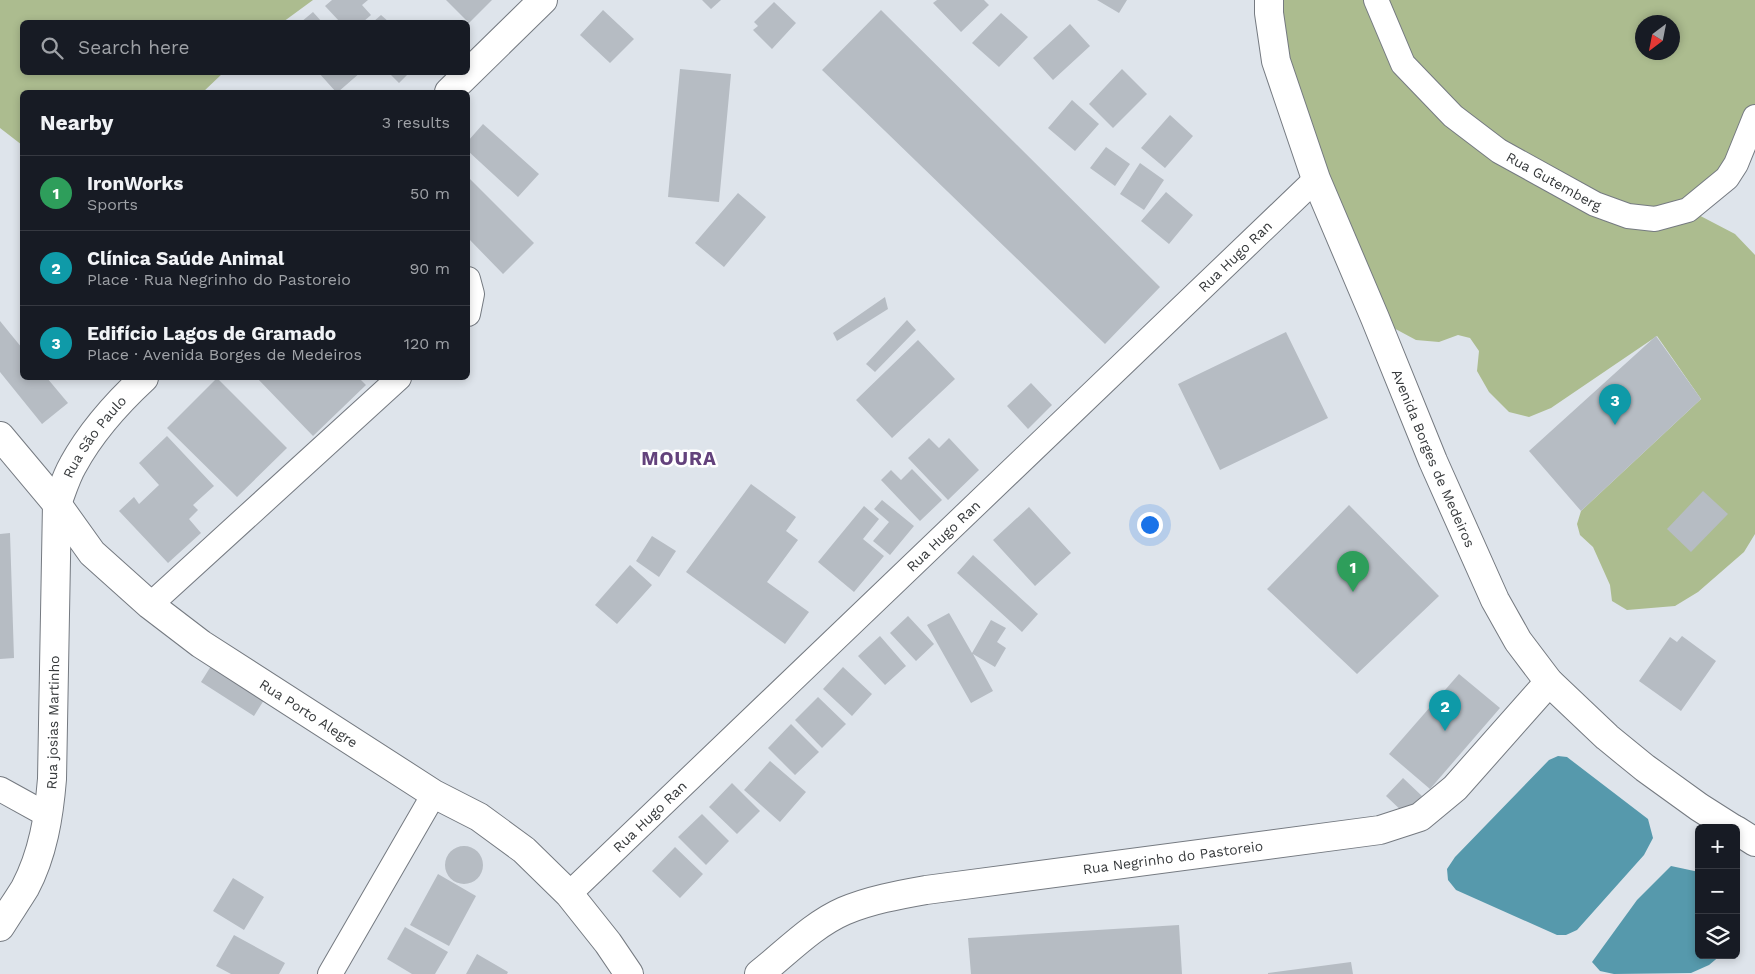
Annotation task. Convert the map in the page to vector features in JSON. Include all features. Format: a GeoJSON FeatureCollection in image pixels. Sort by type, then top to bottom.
{"type":"FeatureCollection","features":[{"type":"Feature","properties":{"kind":"street"},"geometry":{"type":"LineString","coordinates":[[470,71],[543,0]]}},
{"type":"Feature","properties":{"kind":"street","name":"Avenida Borges de Medeiros"},"geometry":{"type":"LineString","coordinates":[[1269,0],[1276,61],[1316,179],[1433,461],[1495,600],[1518,642],[1549,682],[1607,737],[1645,768],[1726,824]]}},
{"type":"Feature","properties":{"kind":"street","name":"Rua Gutemberg"},"geometry":{"type":"LineString","coordinates":[[1376,0],[1403,64],[1453,116],[1499,151],[1595,204],[1628,216],[1655,219],[1688,210],[1728,178],[1736,164],[1755,116]]}},
{"type":"Feature","properties":{"kind":"street"},"geometry":{"type":"LineString","coordinates":[[451,90],[466,75]]}},
{"type":"Feature","properties":{"kind":"street","name":"Rua Hugo Ran"},"geometry":{"type":"LineString","coordinates":[[569,894],[1316,179]]}},
{"type":"Feature","properties":{"kind":"street"},"geometry":{"type":"LineString","coordinates":[[470,287],[472,294],[470,304]]}},
{"type":"Feature","properties":{"kind":"street","name":"Rua São Paulo"},"geometry":{"type":"LineString","coordinates":[[57,504],[73,465],[91,438],[120,400],[142,380]]}},
{"type":"Feature","properties":{"kind":"street"},"geometry":{"type":"LineString","coordinates":[[150,606],[397,380]]}},
{"type":"Feature","properties":{"kind":"street","name":"Rua Porto Alegre"},"geometry":{"type":"LineString","coordinates":[[0,436],[57,504],[92,553],[150,606],[201,644],[434,794],[479,818],[524,850],[569,894],[608,943],[629,974]]}},
{"type":"Feature","properties":{"kind":"street","name":"Rua josias Martinho"},"geometry":{"type":"LineString","coordinates":[[0,927],[25,886],[41,847],[49,816],[52,779],[57,504]]}},
{"type":"Feature","properties":{"kind":"street","name":"Rua Negrinho do Pastoreio"},"geometry":{"type":"LineString","coordinates":[[759,974],[817,927],[842,912],[875,900],[926,890],[1380,830],[1420,817],[1455,788],[1549,682]]}},
{"type":"Feature","properties":{"kind":"street"},"geometry":{"type":"LineString","coordinates":[[0,788],[49,816]]}},
{"type":"Feature","properties":{"kind":"street"},"geometry":{"type":"LineString","coordinates":[[330,974],[434,794]]}},
{"type":"Feature","properties":{"kind":"street"},"geometry":{"type":"LineString","coordinates":[[1740,833],[1755,842]]}},
{"type":"Feature","properties":{"kind":"green space"},"geometry":{"type":"Polygon","coordinates":[[[0,0],[313,0],[286,20],[20,20],[20,75],[221,75],[205,90],[20,90],[20,143],[0,128],[0,0]]]}},
{"type":"Feature","properties":{"kind":"green space"},"geometry":{"type":"Polygon","coordinates":[[[1269,0],[1755,0],[1755,117],[1736,164],[1689,210],[1735,234],[1755,255],[1755,534],[1744,552],[1698,592],[1675,606],[1627,610],[1612,601],[1610,585],[1593,547],[1580,535],[1577,524],[1581,511],[1701,399],[1657,336],[1551,408],[1529,417],[1509,412],[1489,392],[1477,371],[1479,351],[1470,338],[1458,335],[1439,342],[1416,340],[1375,318],[1269,0]]]}},
{"type":"Feature","properties":{"kind":"water"},"geometry":{"type":"Polygon","coordinates":[[[1558,756],[1567,757],[1648,819],[1653,838],[1644,855],[1577,930],[1566,935],[1557,935],[1456,890],[1448,880],[1447,869],[1455,857],[1549,760],[1558,756]]]}},
{"type":"Feature","properties":{"kind":"water"},"geometry":{"type":"Polygon","coordinates":[[[1671,866],[1695,871],[1695,959],[1716,959],[1709,965],[1691,973],[1614,974],[1600,971],[1592,962],[1637,900],[1671,866]]]}},
{"type":"Feature","properties":{"kind":"building"},"geometry":{"type":"Polygon","coordinates":[[[332,0],[368,0],[362,5],[371,15],[365,20],[338,20],[325,6],[332,0]]]}},
{"type":"Feature","properties":{"kind":"building"},"geometry":{"type":"Polygon","coordinates":[[[446,0],[492,0],[470,22],[470,20],[466,20],[446,0]]]}},
{"type":"Feature","properties":{"kind":"building"},"geometry":{"type":"Polygon","coordinates":[[[702,0],[721,0],[711,9],[702,0]]]}},
{"type":"Feature","properties":{"kind":"building"},"geometry":{"type":"Polygon","coordinates":[[[937,0],[984,0],[989,5],[961,32],[933,3],[937,0]]]}},
{"type":"Feature","properties":{"kind":"building"},"geometry":{"type":"Polygon","coordinates":[[[1097,0],[1127,0],[1119,13],[1097,0]]]}},
{"type":"Feature","properties":{"kind":"building"},"geometry":{"type":"Polygon","coordinates":[[[774,2],[796,23],[772,49],[753,30],[758,26],[754,22],[774,2]]]}},
{"type":"Feature","properties":{"kind":"building"},"geometry":{"type":"Polygon","coordinates":[[[603,10],[634,39],[610,63],[580,35],[603,10]]]}},
{"type":"Feature","properties":{"kind":"building"},"geometry":{"type":"Polygon","coordinates":[[[881,10],[1160,287],[1105,344],[822,70],[881,10]]]}},
{"type":"Feature","properties":{"kind":"building"},"geometry":{"type":"Polygon","coordinates":[[[313,12],[320,20],[303,20],[313,12]]]}},
{"type":"Feature","properties":{"kind":"building"},"geometry":{"type":"Polygon","coordinates":[[[1001,13],[1028,37],[999,67],[972,43],[1001,13]]]}},
{"type":"Feature","properties":{"kind":"building"},"geometry":{"type":"Polygon","coordinates":[[[381,15],[387,20],[375,20],[381,15]]]}},
{"type":"Feature","properties":{"kind":"building"},"geometry":{"type":"Polygon","coordinates":[[[1070,24],[1090,46],[1053,80],[1033,58],[1070,24]]]}},
{"type":"Feature","properties":{"kind":"building"},"geometry":{"type":"Polygon","coordinates":[[[680,69],[731,74],[719,202],[668,197],[680,69]]]}},
{"type":"Feature","properties":{"kind":"building"},"geometry":{"type":"Polygon","coordinates":[[[1122,69],[1147,94],[1113,128],[1089,104],[1122,69]]]}},
{"type":"Feature","properties":{"kind":"building"},"geometry":{"type":"Polygon","coordinates":[[[321,75],[358,75],[340,90],[334,90],[321,75]]]}},
{"type":"Feature","properties":{"kind":"building"},"geometry":{"type":"Polygon","coordinates":[[[391,75],[407,75],[399,83],[391,75]]]}},
{"type":"Feature","properties":{"kind":"building"},"geometry":{"type":"Polygon","coordinates":[[[1072,100],[1099,124],[1075,151],[1048,128],[1072,100]]]}},
{"type":"Feature","properties":{"kind":"building"},"geometry":{"type":"Polygon","coordinates":[[[1170,115],[1193,136],[1165,168],[1141,148],[1170,115]]]}},
{"type":"Feature","properties":{"kind":"building"},"geometry":{"type":"Polygon","coordinates":[[[483,124],[539,174],[518,197],[470,153],[470,139],[483,124]]]}},
{"type":"Feature","properties":{"kind":"building"},"geometry":{"type":"Polygon","coordinates":[[[1106,147],[1130,164],[1115,186],[1090,168],[1106,147]]]}},
{"type":"Feature","properties":{"kind":"building"},"geometry":{"type":"Polygon","coordinates":[[[1140,163],[1164,180],[1144,210],[1120,194],[1140,163]]]}},
{"type":"Feature","properties":{"kind":"building"},"geometry":{"type":"Polygon","coordinates":[[[470,179],[534,243],[503,274],[470,240],[470,179]]]}},
{"type":"Feature","properties":{"kind":"building"},"geometry":{"type":"Polygon","coordinates":[[[1166,192],[1193,215],[1169,244],[1141,221],[1166,192]]]}},
{"type":"Feature","properties":{"kind":"building"},"geometry":{"type":"Polygon","coordinates":[[[738,193],[766,217],[724,267],[695,243],[738,193]]]}},
{"type":"Feature","properties":{"kind":"building"},"geometry":{"type":"Polygon","coordinates":[[[885,297],[888,309],[837,341],[833,333],[885,297]]]}},
{"type":"Feature","properties":{"kind":"building"},"geometry":{"type":"Polygon","coordinates":[[[907,320],[916,330],[875,372],[866,364],[907,320]]]}},
{"type":"Feature","properties":{"kind":"building"},"geometry":{"type":"Polygon","coordinates":[[[0,321],[20,346],[20,380],[49,380],[68,403],[42,424],[0,372],[0,321]]]}},
{"type":"Feature","properties":{"kind":"building"},"geometry":{"type":"Polygon","coordinates":[[[1286,332],[1328,418],[1220,470],[1178,384],[1286,332]]]}},
{"type":"Feature","properties":{"kind":"building"},"geometry":{"type":"Polygon","coordinates":[[[1656,336],[1701,399],[1581,511],[1529,451],[1656,336]]]}},
{"type":"Feature","properties":{"kind":"building"},"geometry":{"type":"Polygon","coordinates":[[[918,340],[955,379],[892,438],[856,400],[918,340]]]}},
{"type":"Feature","properties":{"kind":"building"},"geometry":{"type":"Polygon","coordinates":[[[215,380],[219,380],[287,448],[237,497],[167,428],[215,380]]]}},
{"type":"Feature","properties":{"kind":"building"},"geometry":{"type":"Polygon","coordinates":[[[259,380],[361,380],[366,385],[313,436],[259,380]]]}},
{"type":"Feature","properties":{"kind":"building"},"geometry":{"type":"Polygon","coordinates":[[[1031,383],[1052,405],[1028,429],[1007,406],[1031,383]]]}},
{"type":"Feature","properties":{"kind":"building"},"geometry":{"type":"Polygon","coordinates":[[[167,436],[214,486],[193,505],[198,510],[189,519],[201,533],[168,563],[119,511],[134,497],[139,504],[159,485],[139,463],[167,436]]]}},
{"type":"Feature","properties":{"kind":"building"},"geometry":{"type":"Polygon","coordinates":[[[929,438],[939,448],[949,438],[979,470],[948,500],[908,458],[929,438]]]}},
{"type":"Feature","properties":{"kind":"building"},"geometry":{"type":"Polygon","coordinates":[[[912,469],[942,500],[920,521],[881,480],[891,470],[901,480],[912,469]]]}},
{"type":"Feature","properties":{"kind":"building"},"geometry":{"type":"Polygon","coordinates":[[[751,484],[796,517],[786,531],[798,540],[767,582],[809,612],[785,644],[686,572],[751,484]]]}},
{"type":"Feature","properties":{"kind":"building"},"geometry":{"type":"Polygon","coordinates":[[[1703,491],[1728,514],[1691,552],[1667,529],[1703,491]]]}},
{"type":"Feature","properties":{"kind":"building"},"geometry":{"type":"Polygon","coordinates":[[[882,500],[914,526],[890,555],[873,541],[889,522],[874,509],[882,500]]]}},
{"type":"Feature","properties":{"kind":"building"},"geometry":{"type":"Polygon","coordinates":[[[1349,505],[1439,596],[1357,674],[1267,589],[1349,505]]]}},
{"type":"Feature","properties":{"kind":"building"},"geometry":{"type":"Polygon","coordinates":[[[864,506],[879,519],[863,539],[884,556],[854,592],[818,562],[864,506]]]}},
{"type":"Feature","properties":{"kind":"building"},"geometry":{"type":"Polygon","coordinates":[[[1029,507],[1071,553],[1035,586],[993,540],[1029,507]]]}},
{"type":"Feature","properties":{"kind":"building"},"geometry":{"type":"Polygon","coordinates":[[[10,533],[14,658],[0,659],[0,534],[10,533]]]}},
{"type":"Feature","properties":{"kind":"building"},"geometry":{"type":"Polygon","coordinates":[[[652,536],[676,551],[659,577],[636,561],[652,536]]]}},
{"type":"Feature","properties":{"kind":"building"},"geometry":{"type":"Polygon","coordinates":[[[973,555],[1038,614],[1022,632],[957,573],[973,555]]]}},
{"type":"Feature","properties":{"kind":"building"},"geometry":{"type":"Polygon","coordinates":[[[630,565],[652,585],[617,624],[595,605],[630,565]]]}},
{"type":"Feature","properties":{"kind":"building"},"geometry":{"type":"Polygon","coordinates":[[[949,613],[972,653],[991,620],[1006,628],[997,642],[1006,648],[995,667],[973,654],[993,691],[971,703],[927,625],[949,613]]]}},
{"type":"Feature","properties":{"kind":"building"},"geometry":{"type":"Polygon","coordinates":[[[908,616],[934,644],[916,661],[890,633],[908,616]]]}},
{"type":"Feature","properties":{"kind":"building"},"geometry":{"type":"Polygon","coordinates":[[[880,636],[906,666],[885,685],[858,656],[880,636]]]}},
{"type":"Feature","properties":{"kind":"building"},"geometry":{"type":"Polygon","coordinates":[[[1682,636],[1716,661],[1681,711],[1639,681],[1670,637],[1677,642],[1682,636]]]}},
{"type":"Feature","properties":{"kind":"building"},"geometry":{"type":"Polygon","coordinates":[[[211,666],[264,700],[254,716],[201,682],[211,666]]]}},
{"type":"Feature","properties":{"kind":"building"},"geometry":{"type":"Polygon","coordinates":[[[843,667],[872,694],[852,716],[823,689],[843,667]]]}},
{"type":"Feature","properties":{"kind":"building"},"geometry":{"type":"Polygon","coordinates":[[[1459,674],[1500,708],[1430,789],[1389,754],[1459,674]]]}},
{"type":"Feature","properties":{"kind":"building"},"geometry":{"type":"Polygon","coordinates":[[[818,697],[846,724],[822,748],[795,720],[818,697]]]}},
{"type":"Feature","properties":{"kind":"building"},"geometry":{"type":"Polygon","coordinates":[[[791,724],[819,752],[795,775],[768,748],[791,724]]]}},
{"type":"Feature","properties":{"kind":"building"},"geometry":{"type":"Polygon","coordinates":[[[770,761],[806,792],[780,822],[744,790],[770,761]]]}},
{"type":"Feature","properties":{"kind":"building"},"geometry":{"type":"Polygon","coordinates":[[[1403,778],[1422,796],[1405,814],[1386,796],[1403,778]]]}},
{"type":"Feature","properties":{"kind":"building"},"geometry":{"type":"Polygon","coordinates":[[[732,783],[760,811],[737,834],[709,807],[732,783]]]}},
{"type":"Feature","properties":{"kind":"building"},"geometry":{"type":"Polygon","coordinates":[[[702,814],[729,841],[706,865],[678,837],[702,814]]]}},
{"type":"Feature","properties":{"kind":"building"},"geometry":{"type":"Polygon","coordinates":[[[464,846],[478,851],[483,865],[478,879],[464,884],[450,879],[445,865],[450,851],[464,846]]]}},
{"type":"Feature","properties":{"kind":"building"},"geometry":{"type":"Polygon","coordinates":[[[675,847],[703,874],[680,898],[652,871],[675,847]]]}},
{"type":"Feature","properties":{"kind":"building"},"geometry":{"type":"Polygon","coordinates":[[[438,874],[476,896],[449,946],[410,925],[438,874]]]}},
{"type":"Feature","properties":{"kind":"building"},"geometry":{"type":"Polygon","coordinates":[[[233,878],[264,897],[244,930],[213,911],[233,878]]]}},
{"type":"Feature","properties":{"kind":"building"},"geometry":{"type":"Polygon","coordinates":[[[1179,925],[1182,974],[971,974],[968,938],[1179,925]]]}},
{"type":"Feature","properties":{"kind":"building"},"geometry":{"type":"Polygon","coordinates":[[[405,927],[448,952],[435,974],[412,974],[387,959],[405,927]]]}},
{"type":"Feature","properties":{"kind":"building"},"geometry":{"type":"Polygon","coordinates":[[[234,935],[285,963],[279,974],[231,974],[216,966],[234,935]]]}},
{"type":"Feature","properties":{"kind":"building"},"geometry":{"type":"Polygon","coordinates":[[[477,954],[508,972],[507,974],[466,974],[477,954]]]}},
{"type":"Feature","properties":{"kind":"building"},"geometry":{"type":"Polygon","coordinates":[[[1351,962],[1353,974],[1268,974],[1268,973],[1351,962]]]}},
{"type":"Feature","properties":{"kind":"place","name":"Edifício Lagos de Gramado"},"geometry":{"type":"Point","coordinates":[1615,425]}},
{"type":"Feature","properties":{"kind":"place","name":"IronWorks"},"geometry":{"type":"Point","coordinates":[1353,592]}},
{"type":"Feature","properties":{"kind":"place","name":"Clínica Saúde Animal"},"geometry":{"type":"Point","coordinates":[1445,731]}},
{"type":"Feature","properties":{"kind":"district","name":"MOURA"},"geometry":{"type":"Point","coordinates":[679,458]}}]}
